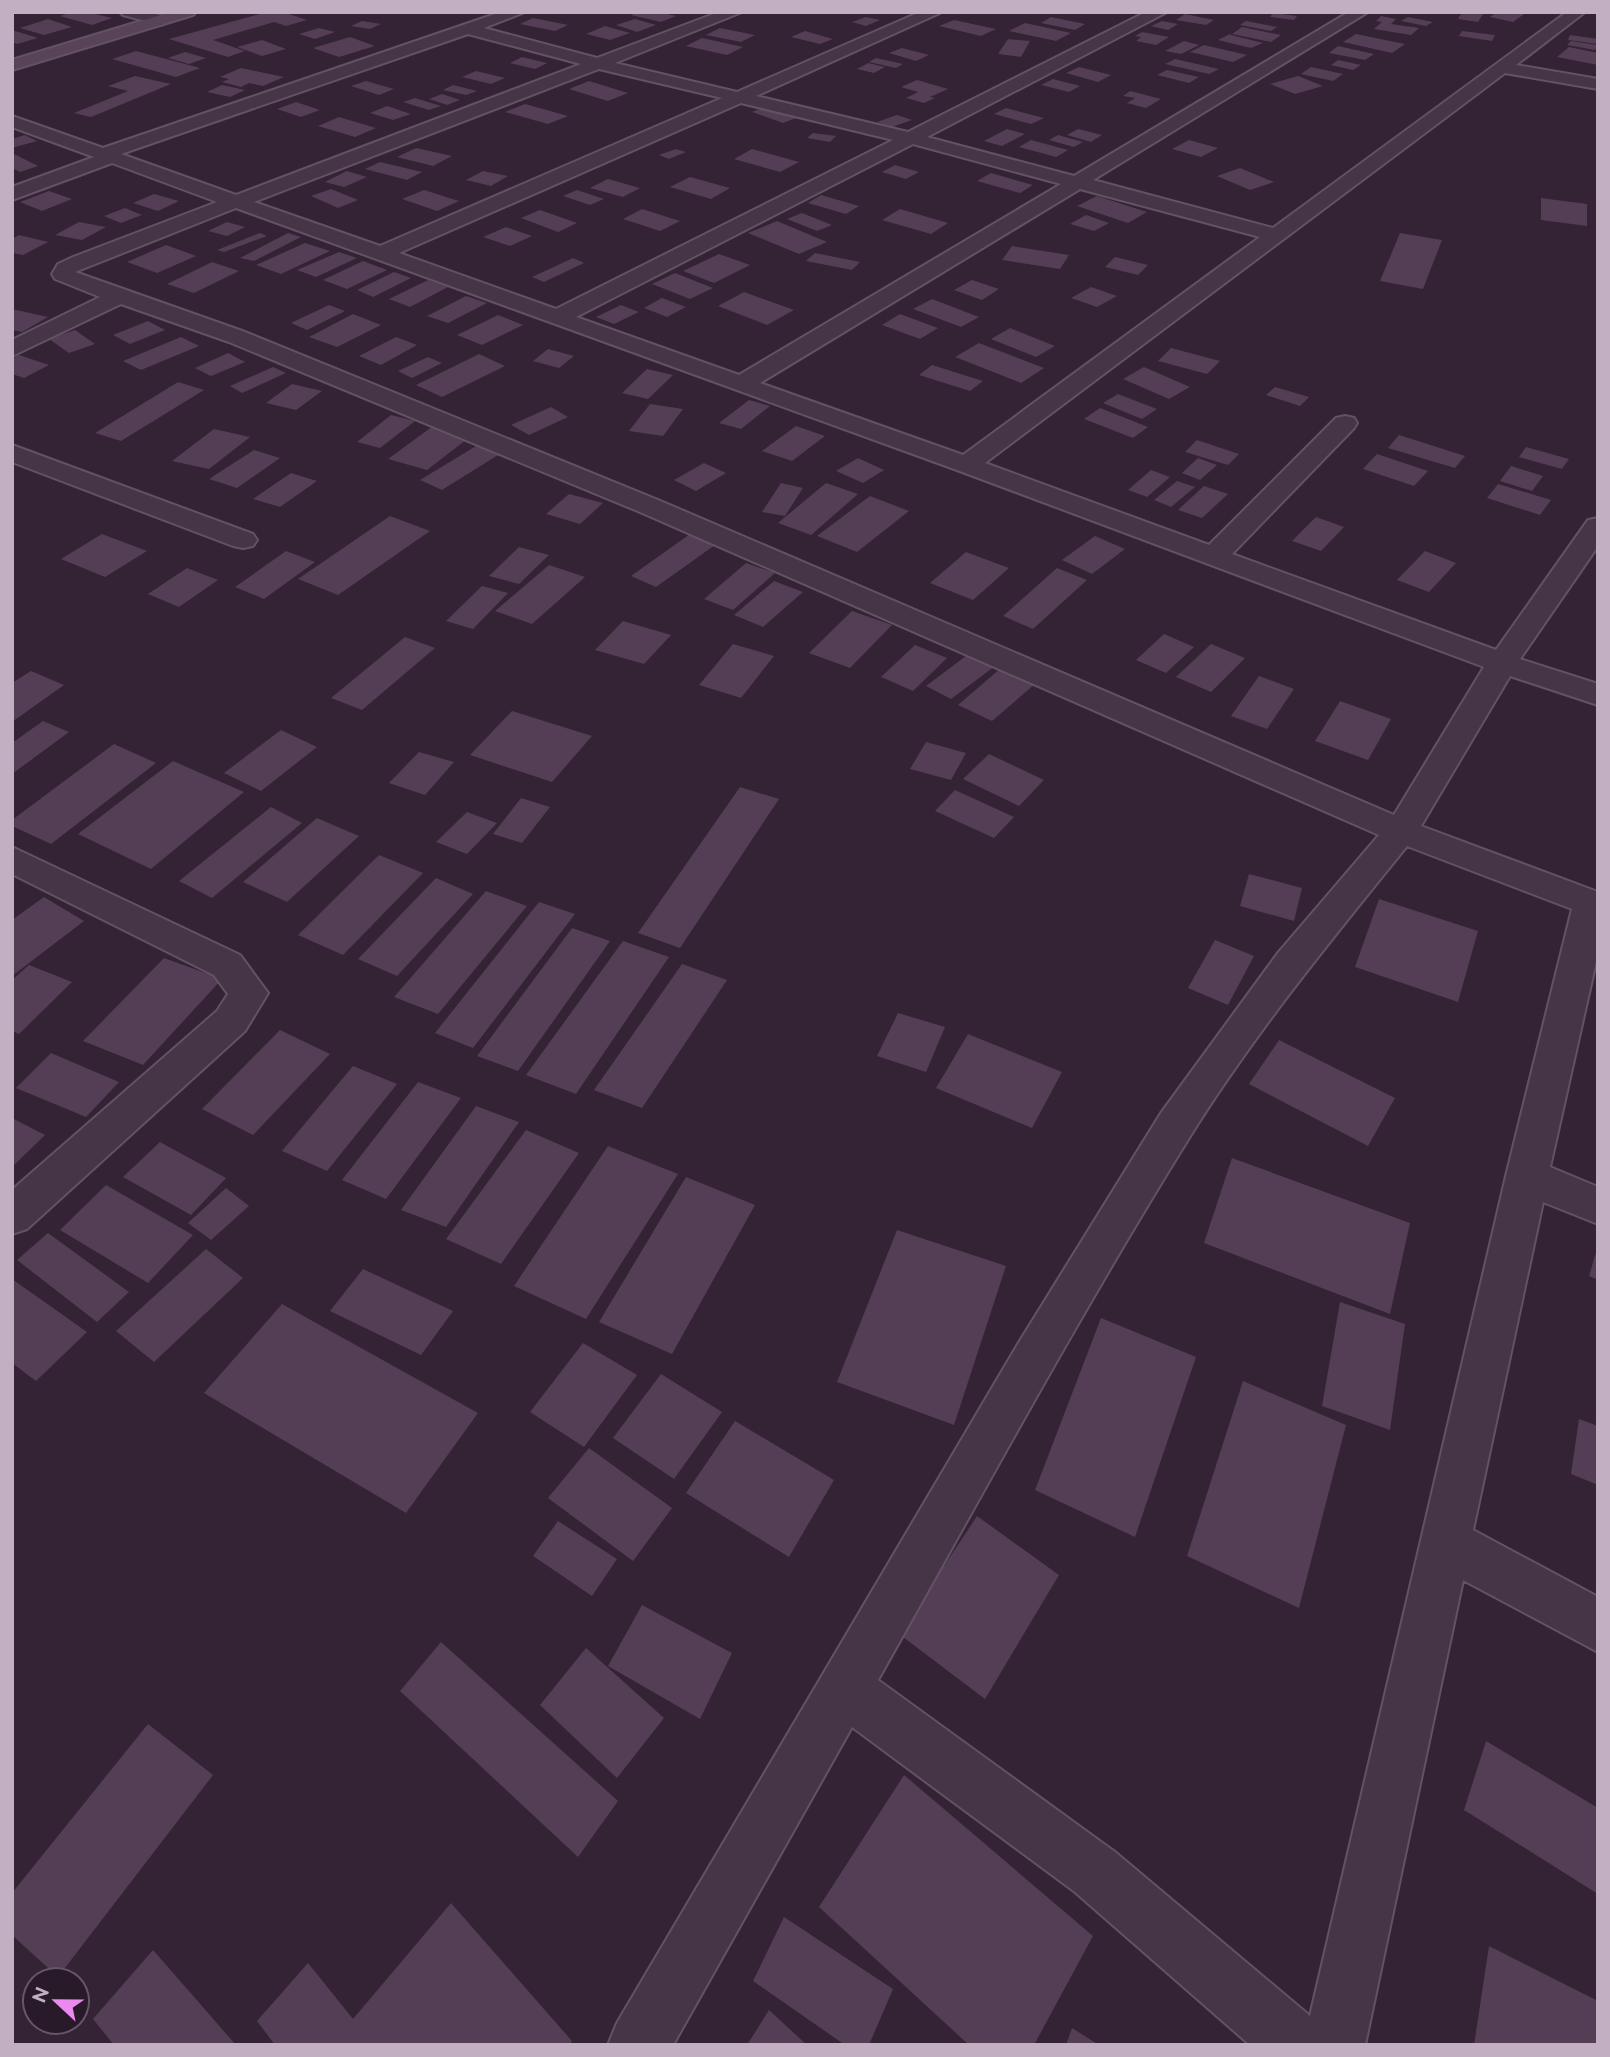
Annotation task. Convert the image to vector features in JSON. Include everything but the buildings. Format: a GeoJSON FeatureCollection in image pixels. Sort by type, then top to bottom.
{"type":"FeatureCollection","features":[{"type":"Feature","properties":{"kind":"main road"},"geometry":{"type":"LineString","coordinates":[[12,65],[188,12]]}},
{"type":"Feature","properties":{"kind":"street"},"geometry":{"type":"LineString","coordinates":[[128,12],[161,20]]}},
{"type":"Feature","properties":{"kind":"street"},"geometry":{"type":"LineString","coordinates":[[12,194],[108,155],[517,12]]}},
{"type":"Feature","properties":{"kind":"street"},"geometry":{"type":"LineString","coordinates":[[734,12],[80,261],[63,274],[237,337],[649,506],[1401,831],[1594,905],[1527,1176],[1334,2045]]}},
{"type":"Feature","properties":{"kind":"street"},"geometry":{"type":"LineString","coordinates":[[380,254],[933,12]]}},
{"type":"Feature","properties":{"kind":"street"},"geometry":{"type":"LineString","coordinates":[[556,317],[1159,12]]}},
{"type":"Feature","properties":{"kind":"street"},"geometry":{"type":"LineString","coordinates":[[741,384],[1360,12]]}},
{"type":"Feature","properties":{"kind":"street"},"geometry":{"type":"LineString","coordinates":[[966,466],[1577,12]]}},
{"type":"Feature","properties":{"kind":"street"},"geometry":{"type":"LineString","coordinates":[[468,29],[599,64],[910,138],[1277,235]]}},
{"type":"Feature","properties":{"kind":"street"},"geometry":{"type":"LineString","coordinates":[[1502,68],[1598,84]]}},
{"type":"Feature","properties":{"kind":"street"},"geometry":{"type":"LineString","coordinates":[[12,121],[1502,663],[1598,695]]}},
{"type":"Feature","properties":{"kind":"street"},"geometry":{"type":"LineString","coordinates":[[12,349],[119,296]]}},
{"type":"Feature","properties":{"kind":"street"},"geometry":{"type":"LineString","coordinates":[[1213,557],[1345,423]]}},
{"type":"Feature","properties":{"kind":"street"},"geometry":{"type":"LineString","coordinates":[[12,453],[243,540]]}},
{"type":"Feature","properties":{"kind":"street"},"geometry":{"type":"LineString","coordinates":[[639,2045],[1034,1359],[1175,1125],[1291,963],[1401,831],[1502,663],[1598,526]]}},
{"type":"Feature","properties":{"kind":"street"},"geometry":{"type":"LineString","coordinates":[[12,859],[227,965],[249,993],[232,1021],[12,1216]]}},
{"type":"Feature","properties":{"kind":"street"},"geometry":{"type":"LineString","coordinates":[[1527,1176],[1598,1206]]}},
{"type":"Feature","properties":{"kind":"street"},"geometry":{"type":"LineString","coordinates":[[1446,1542],[1598,1626]]}},
{"type":"Feature","properties":{"kind":"street"},"geometry":{"type":"LineString","coordinates":[[844,1688],[1095,1872],[1297,2045]]}}]}
